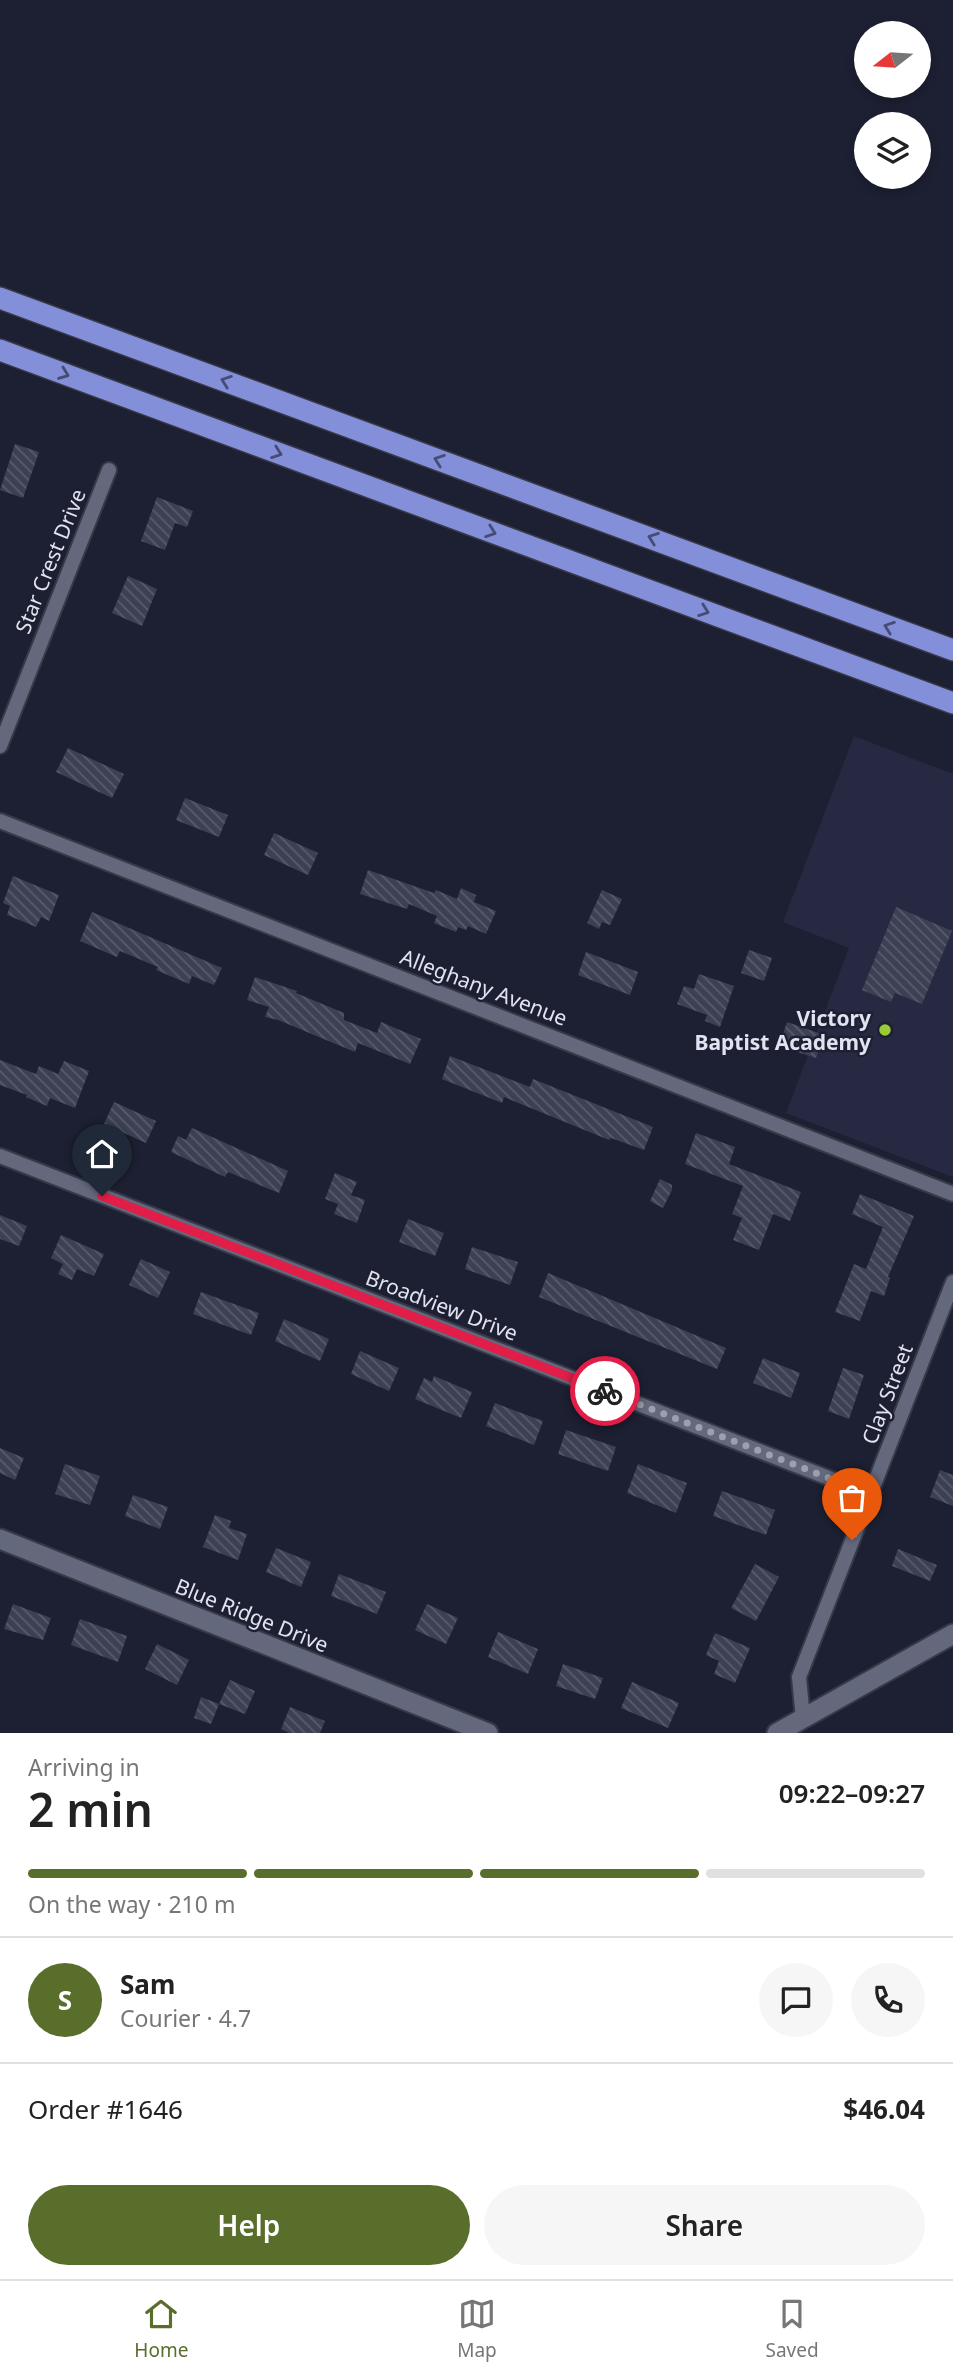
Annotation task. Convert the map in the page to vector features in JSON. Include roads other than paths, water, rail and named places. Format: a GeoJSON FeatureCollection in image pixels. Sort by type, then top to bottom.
{"type":"FeatureCollection","features":[{"type":"Feature","properties":{"kind":"highway"},"geometry":{"type":"LineString","coordinates":[[0,299],[953,650]]}},
{"type":"Feature","properties":{"kind":"highway"},"geometry":{"type":"LineString","coordinates":[[0,351],[953,703]]}},
{"type":"Feature","properties":{"kind":"street","name":"Star Crest Drive"},"geometry":{"type":"LineString","coordinates":[[0,746],[109,470]]}},
{"type":"Feature","properties":{"kind":"street","name":"Alleghany Avenue"},"geometry":{"type":"LineString","coordinates":[[0,821],[953,1194]]}},
{"type":"Feature","properties":{"kind":"street","name":"Broadview Drive"},"geometry":{"type":"LineString","coordinates":[[0,1156],[870,1494]]}},
{"type":"Feature","properties":{"kind":"street","name":"Clay Street"},"geometry":{"type":"LineString","coordinates":[[803,1719],[799,1677],[953,1282]]}},
{"type":"Feature","properties":{"kind":"street","name":"Blue Ridge Drive"},"geometry":{"type":"LineString","coordinates":[[0,1539],[488,1733]]}},
{"type":"Feature","properties":{"kind":"street"},"geometry":{"type":"LineString","coordinates":[[777,1733],[953,1634]]}},
{"type":"Feature","properties":{"kind":"place","name":"Victory Baptist Academy"},"geometry":{"type":"Point","coordinates":[885,1030]}}]}
